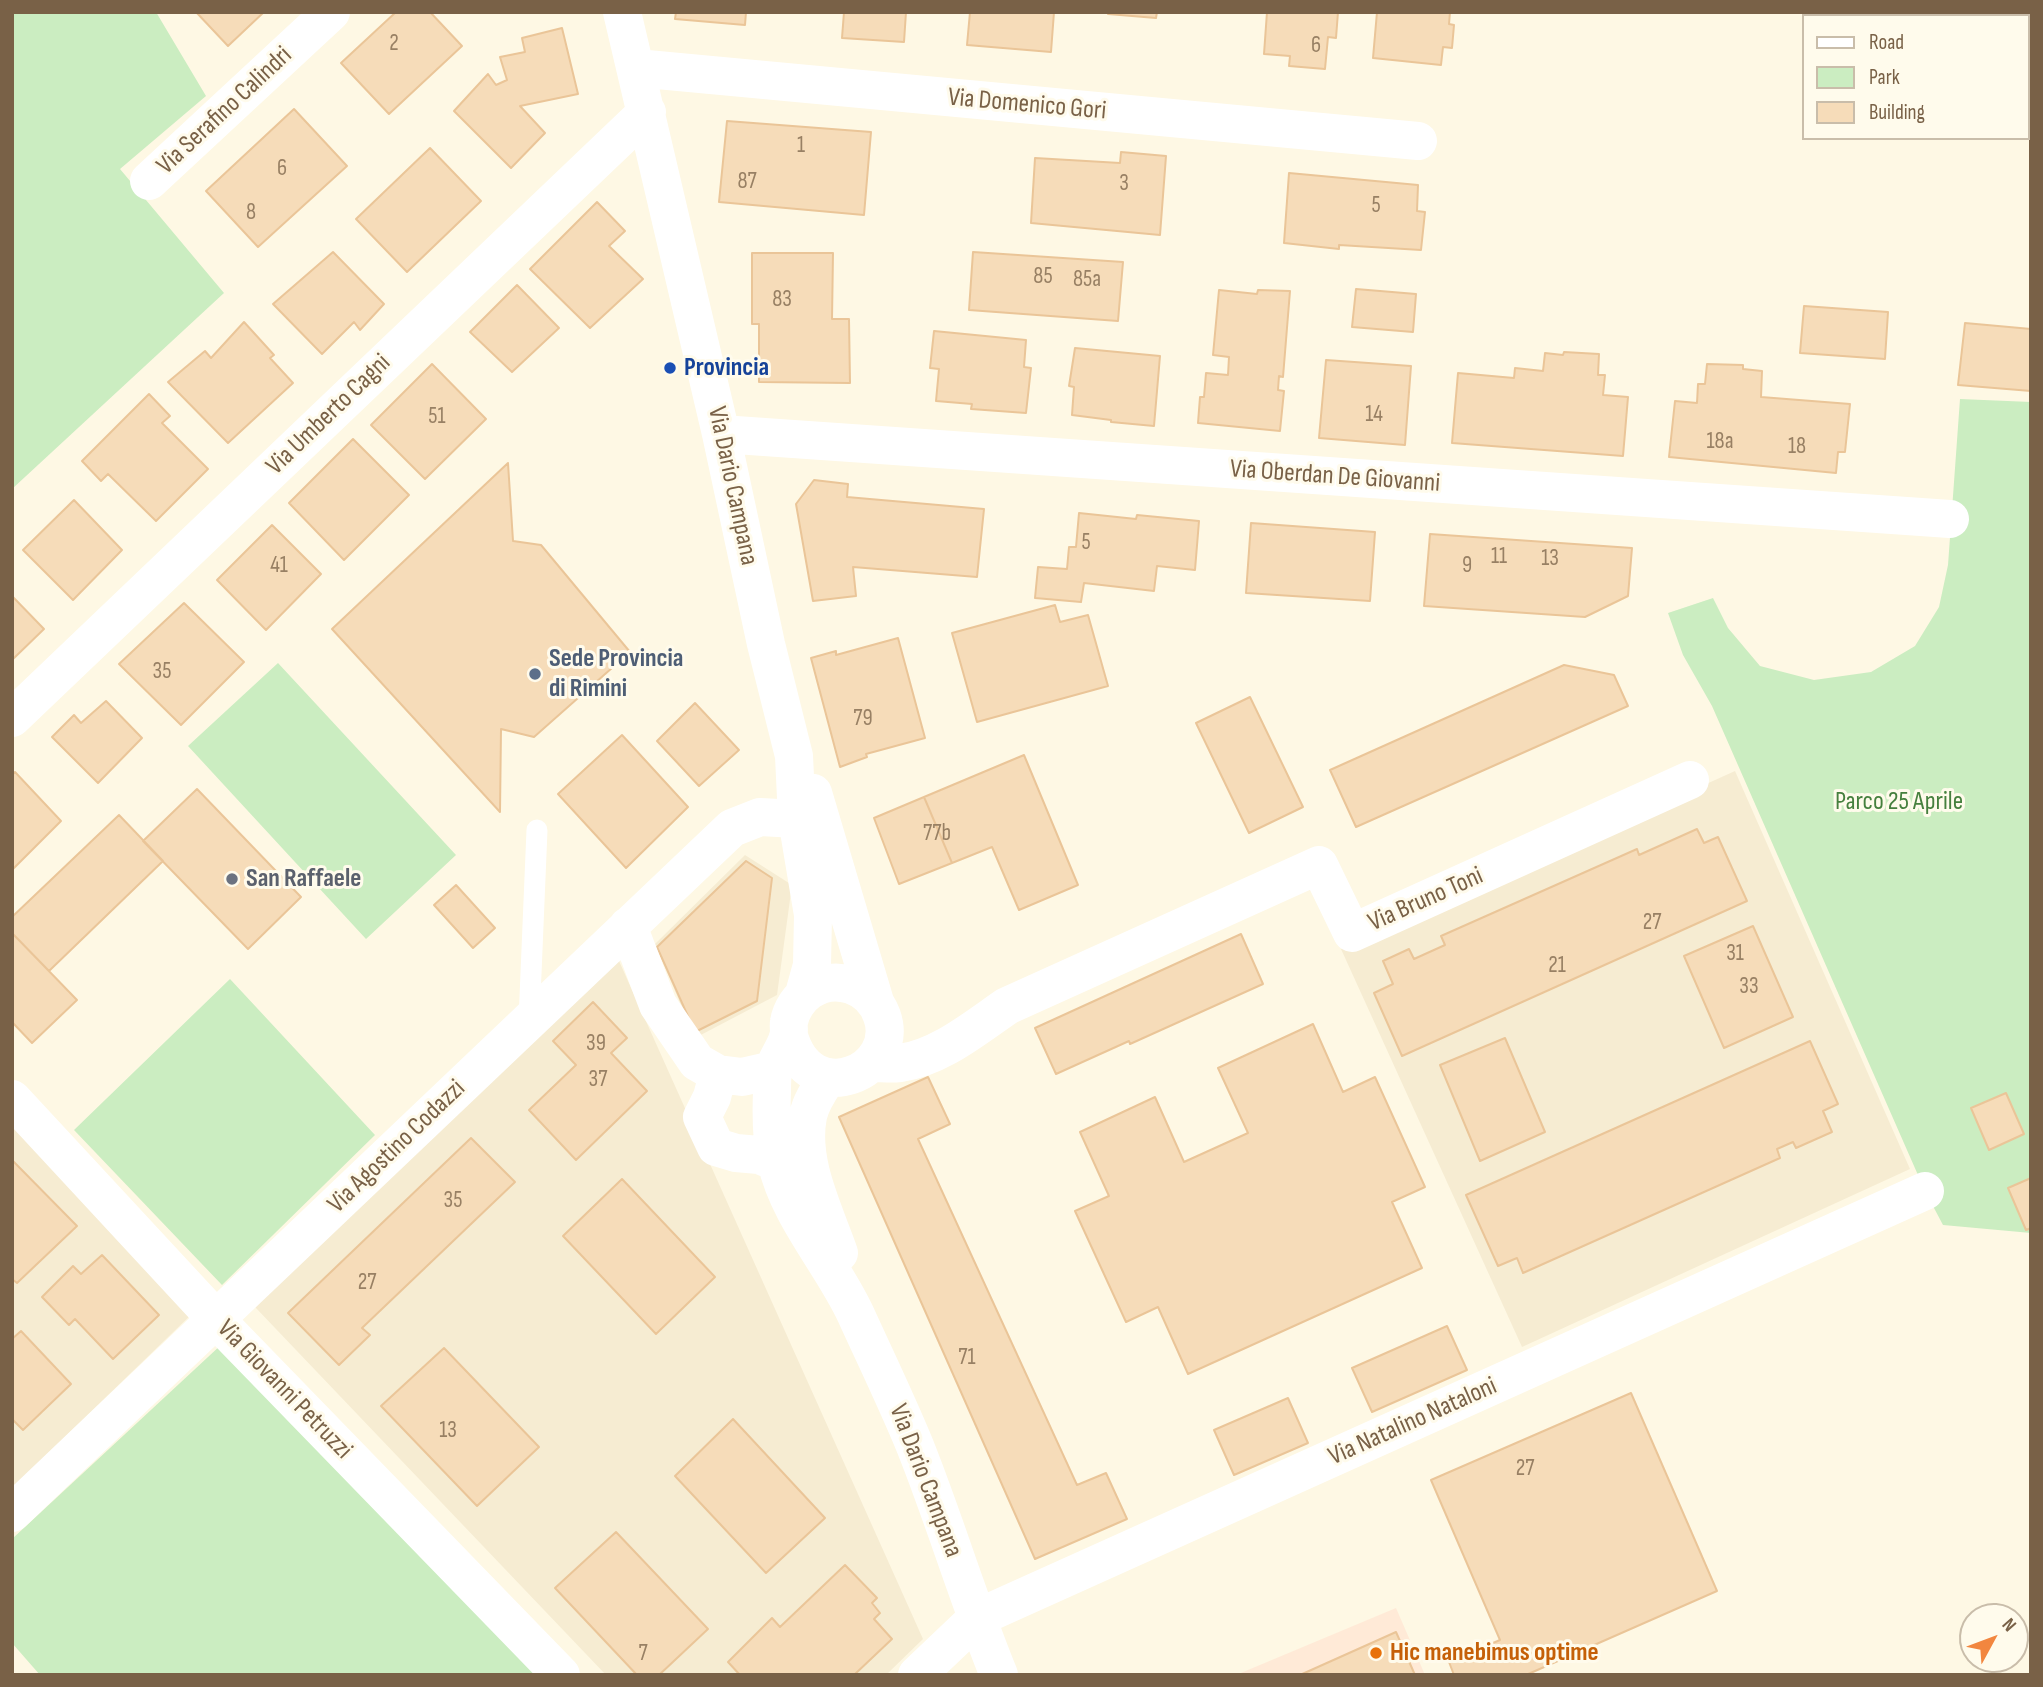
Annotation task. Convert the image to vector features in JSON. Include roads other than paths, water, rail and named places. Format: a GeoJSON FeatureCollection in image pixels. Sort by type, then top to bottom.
{"type":"FeatureCollection","features":[{"type":"Feature","properties":{"kind":"street","name":"Via Serafino Calindri"},"geometry":{"type":"LineString","coordinates":[[149,180],[331,12]]}},
{"type":"Feature","properties":{"kind":"street","name":"Via Dario Campana"},"geometry":{"type":"LineString","coordinates":[[622,12],[794,756],[797,819],[813,915],[812,965],[804,994],[794,1006],[789,1020],[789,1036],[773,1070],[771,1125],[776,1162],[792,1207],[844,1289],[914,1445],[999,1675]]}},
{"type":"Feature","properties":{"kind":"street","name":"Via Domenico Gori"},"geometry":{"type":"LineString","coordinates":[[636,68],[1418,141]]}},
{"type":"Feature","properties":{"kind":"street","name":"Via Umberto Cagni"},"geometry":{"type":"LineString","coordinates":[[12,718],[647,112]]}},
{"type":"Feature","properties":{"kind":"street","name":"Via Oberdan De Giovanni"},"geometry":{"type":"LineString","coordinates":[[721,435],[1950,519]]}},
{"type":"Feature","properties":{"kind":"street","name":"Via Dario Campana"},"geometry":{"type":"LineString","coordinates":[[794,756],[814,795],[879,1014]]}},
{"type":"Feature","properties":{"kind":"street","name":"Via Bruno Toni"},"geometry":{"type":"LineString","coordinates":[[872,1063],[900,1063],[927,1056],[960,1038],[1007,1006],[1319,865],[1352,933],[1690,780]]}},
{"type":"Feature","properties":{"kind":"street","name":"Via Agostino Codazzi"},"geometry":{"type":"LineString","coordinates":[[12,1513],[732,828],[760,817],[797,819]]}},
{"type":"Feature","properties":{"kind":"street"},"geometry":{"type":"LineString","coordinates":[[628,926],[658,1006],[697,1062],[718,1073],[742,1077],[773,1070]]}},
{"type":"Feature","properties":{"kind":"street"},"geometry":{"type":"LineString","coordinates":[[789,1036],[793,1051],[802,1063],[814,1072],[828,1077],[844,1077],[858,1073],[872,1063],[880,1049],[884,1033],[879,1014],[864,991],[849,984],[833,982],[817,986],[804,994]]}},
{"type":"Feature","properties":{"kind":"street","name":"Via Bruno Toni"},"geometry":{"type":"LineString","coordinates":[[879,1014],[905,1032],[930,1029],[959,1016],[1007,1006]]}},
{"type":"Feature","properties":{"kind":"street"},"geometry":{"type":"LineString","coordinates":[[718,1073],[712,1097],[702,1117],[716,1147],[736,1153],[760,1154],[776,1162]]}},
{"type":"Feature","properties":{"kind":"street","name":"Via Dario Campana"},"geometry":{"type":"LineString","coordinates":[[828,1077],[817,1092],[808,1113],[806,1132],[809,1166],[841,1259],[844,1289]]}},
{"type":"Feature","properties":{"kind":"street","name":"Via Giovanni Petruzzi"},"geometry":{"type":"LineString","coordinates":[[13,1101],[216,1320],[561,1675]]}},
{"type":"Feature","properties":{"kind":"street","name":"Via Natalino Nataloni"},"geometry":{"type":"LineString","coordinates":[[918,1675],[977,1618],[1925,1191]]}},
{"type":"Feature","properties":{"kind":"lane"},"geometry":{"type":"LineString","coordinates":[[528,1023],[537,830]]}},
{"type":"Feature","properties":{"kind":"place","name":"Provincia"},"geometry":{"type":"Point","coordinates":[670,368]}},
{"type":"Feature","properties":{"kind":"place","name":"Sede Provincia di Rimini"},"geometry":{"type":"Point","coordinates":[535,674]}},
{"type":"Feature","properties":{"kind":"place","name":"San Raffaele"},"geometry":{"type":"Point","coordinates":[232,879]}},
{"type":"Feature","properties":{"kind":"place","name":"Hic manebimus optime"},"geometry":{"type":"Point","coordinates":[1376,1653]}},
{"type":"Feature","properties":{"kind":"park label","name":"Parco 25 Aprile"},"geometry":{"type":"Point","coordinates":[1899,802]}}]}
